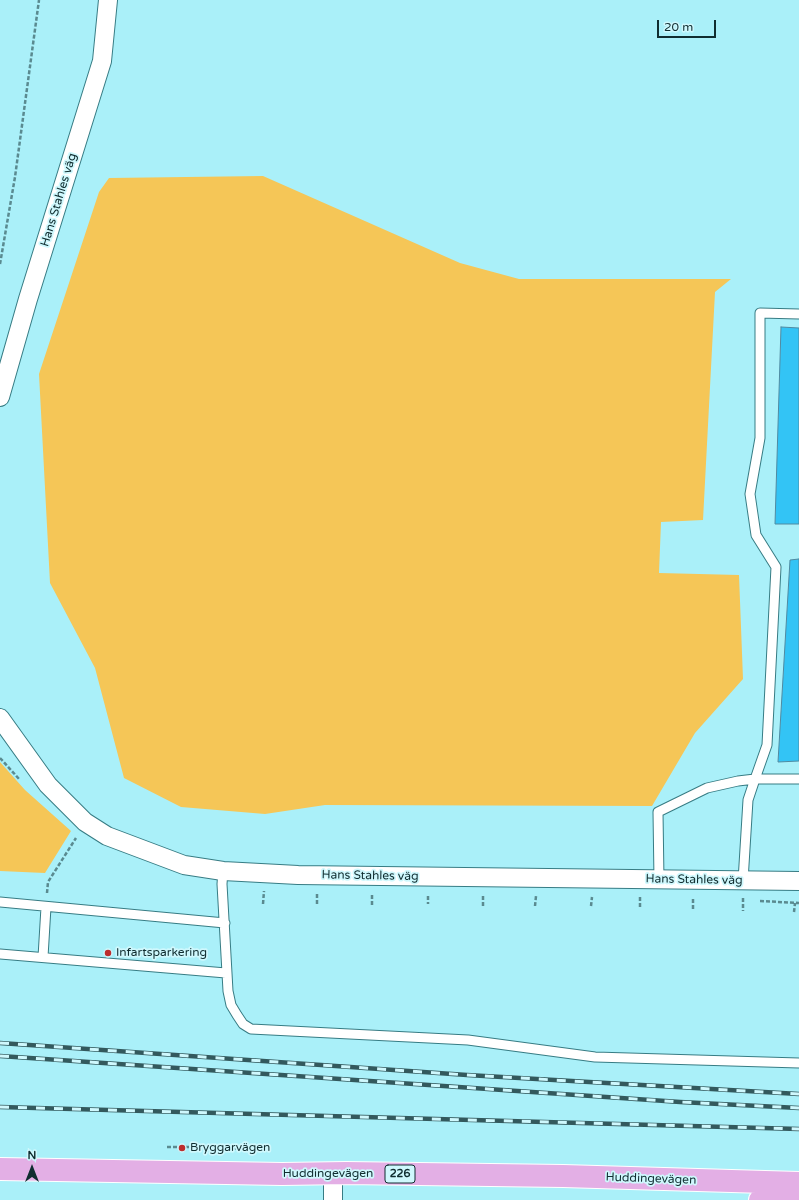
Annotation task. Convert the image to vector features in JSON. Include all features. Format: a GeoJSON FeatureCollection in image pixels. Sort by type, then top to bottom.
{"type":"FeatureCollection","features":[{"type":"Feature","properties":{"kind":"main road","name":"Huddingevägen"},"geometry":{"type":"LineString","coordinates":[[0,1169],[282,1174],[333,1173],[563,1176],[799,1183]]}},
{"type":"Feature","properties":{"kind":"main road"},"geometry":{"type":"LineString","coordinates":[[760,1200],[799,1198]]}},
{"type":"Feature","properties":{"kind":"street","name":"Hans Stahles väg"},"geometry":{"type":"LineString","coordinates":[[0,397],[28,299],[102,61],[108,0]]}},
{"type":"Feature","properties":{"kind":"street","name":"Hans Stahles väg"},"geometry":{"type":"LineString","coordinates":[[0,718],[48,785],[85,822],[108,836],[184,865],[223,871],[298,875],[799,882]]}},
{"type":"Feature","properties":{"kind":"street"},"geometry":{"type":"LineString","coordinates":[[333,1173],[333,1200]]}},
{"type":"Feature","properties":{"kind":"lane"},"geometry":{"type":"LineString","coordinates":[[743,881],[748,800],[767,745],[776,567],[756,535],[750,494],[760,438],[760,313],[799,314]]}},
{"type":"Feature","properties":{"kind":"lane"},"geometry":{"type":"LineString","coordinates":[[659,880],[658,812],[707,788],[755,779],[799,779]]}},
{"type":"Feature","properties":{"kind":"lane"},"geometry":{"type":"LineString","coordinates":[[223,871],[222,884],[226,973],[231,1004],[243,1024],[251,1029],[258,1031],[468,1040],[595,1057],[799,1063]]}},
{"type":"Feature","properties":{"kind":"lane"},"geometry":{"type":"LineString","coordinates":[[0,902],[224,923]]}},
{"type":"Feature","properties":{"kind":"lane"},"geometry":{"type":"LineString","coordinates":[[43,957],[46,907]]}},
{"type":"Feature","properties":{"kind":"lane"},"geometry":{"type":"LineString","coordinates":[[0,954],[226,973]]}},
{"type":"Feature","properties":{"kind":"path"},"geometry":{"type":"LineString","coordinates":[[0,264],[16,177],[39,0]]}},
{"type":"Feature","properties":{"kind":"path"},"geometry":{"type":"LineString","coordinates":[[46,907],[48,882],[85,822]]}},
{"type":"Feature","properties":{"kind":"path"},"geometry":{"type":"LineString","coordinates":[[263,904],[264,889]]}},
{"type":"Feature","properties":{"kind":"path"},"geometry":{"type":"LineString","coordinates":[[317,894],[317,905]]}},
{"type":"Feature","properties":{"kind":"path"},"geometry":{"type":"LineString","coordinates":[[372,895],[372,904]]}},
{"type":"Feature","properties":{"kind":"path"},"geometry":{"type":"LineString","coordinates":[[483,895],[483,906]]}},
{"type":"Feature","properties":{"kind":"path"},"geometry":{"type":"LineString","coordinates":[[535,906],[536,895]]}},
{"type":"Feature","properties":{"kind":"path"},"geometry":{"type":"LineString","coordinates":[[428,896],[428,904]]}},
{"type":"Feature","properties":{"kind":"path"},"geometry":{"type":"LineString","coordinates":[[591,906],[592,896]]}},
{"type":"Feature","properties":{"kind":"path"},"geometry":{"type":"LineString","coordinates":[[640,897],[640,907]]}},
{"type":"Feature","properties":{"kind":"path"},"geometry":{"type":"LineString","coordinates":[[693,899],[693,910]]}},
{"type":"Feature","properties":{"kind":"path"},"geometry":{"type":"LineString","coordinates":[[794,912],[795,903]]}},
{"type":"Feature","properties":{"kind":"shaded area"},"geometry":{"type":"Polygon","coordinates":[[[263,176],[460,263],[519,279],[731,279],[715,292],[703,520],[661,522],[659,573],[739,575],[743,679],[695,733],[652,806],[325,805],[265,814],[181,807],[124,778],[95,668],[50,583],[39,374],[99,192],[109,178],[263,176]]]}},
{"type":"Feature","properties":{"kind":"shaded area"},"geometry":{"type":"Polygon","coordinates":[[[0,762],[25,790],[71,831],[45,873],[0,871],[0,762]]]}},
{"type":"Feature","properties":{"kind":"building"},"geometry":{"type":"Polygon","coordinates":[[[781,327],[799,328],[799,524],[775,524],[781,327]]]}},
{"type":"Feature","properties":{"kind":"building"},"geometry":{"type":"Polygon","coordinates":[[[799,559],[799,761],[778,762],[790,560],[799,559]]]}},
{"type":"Feature","properties":{"kind":"railway"},"geometry":{"type":"LineString","coordinates":[[0,1043],[467,1075],[799,1094]]}},
{"type":"Feature","properties":{"kind":"railway"},"geometry":{"type":"LineString","coordinates":[[0,1056],[680,1102],[799,1108]]}},
{"type":"Feature","properties":{"kind":"railway"},"geometry":{"type":"LineString","coordinates":[[0,1107],[799,1129]]}},
{"type":"Feature","properties":{"kind":"place","name":"Infartsparkering"},"geometry":{"type":"Point","coordinates":[108,953]}},
{"type":"Feature","properties":{"kind":"place","name":"Bryggarvägen"},"geometry":{"type":"Point","coordinates":[182,1148]}}]}
